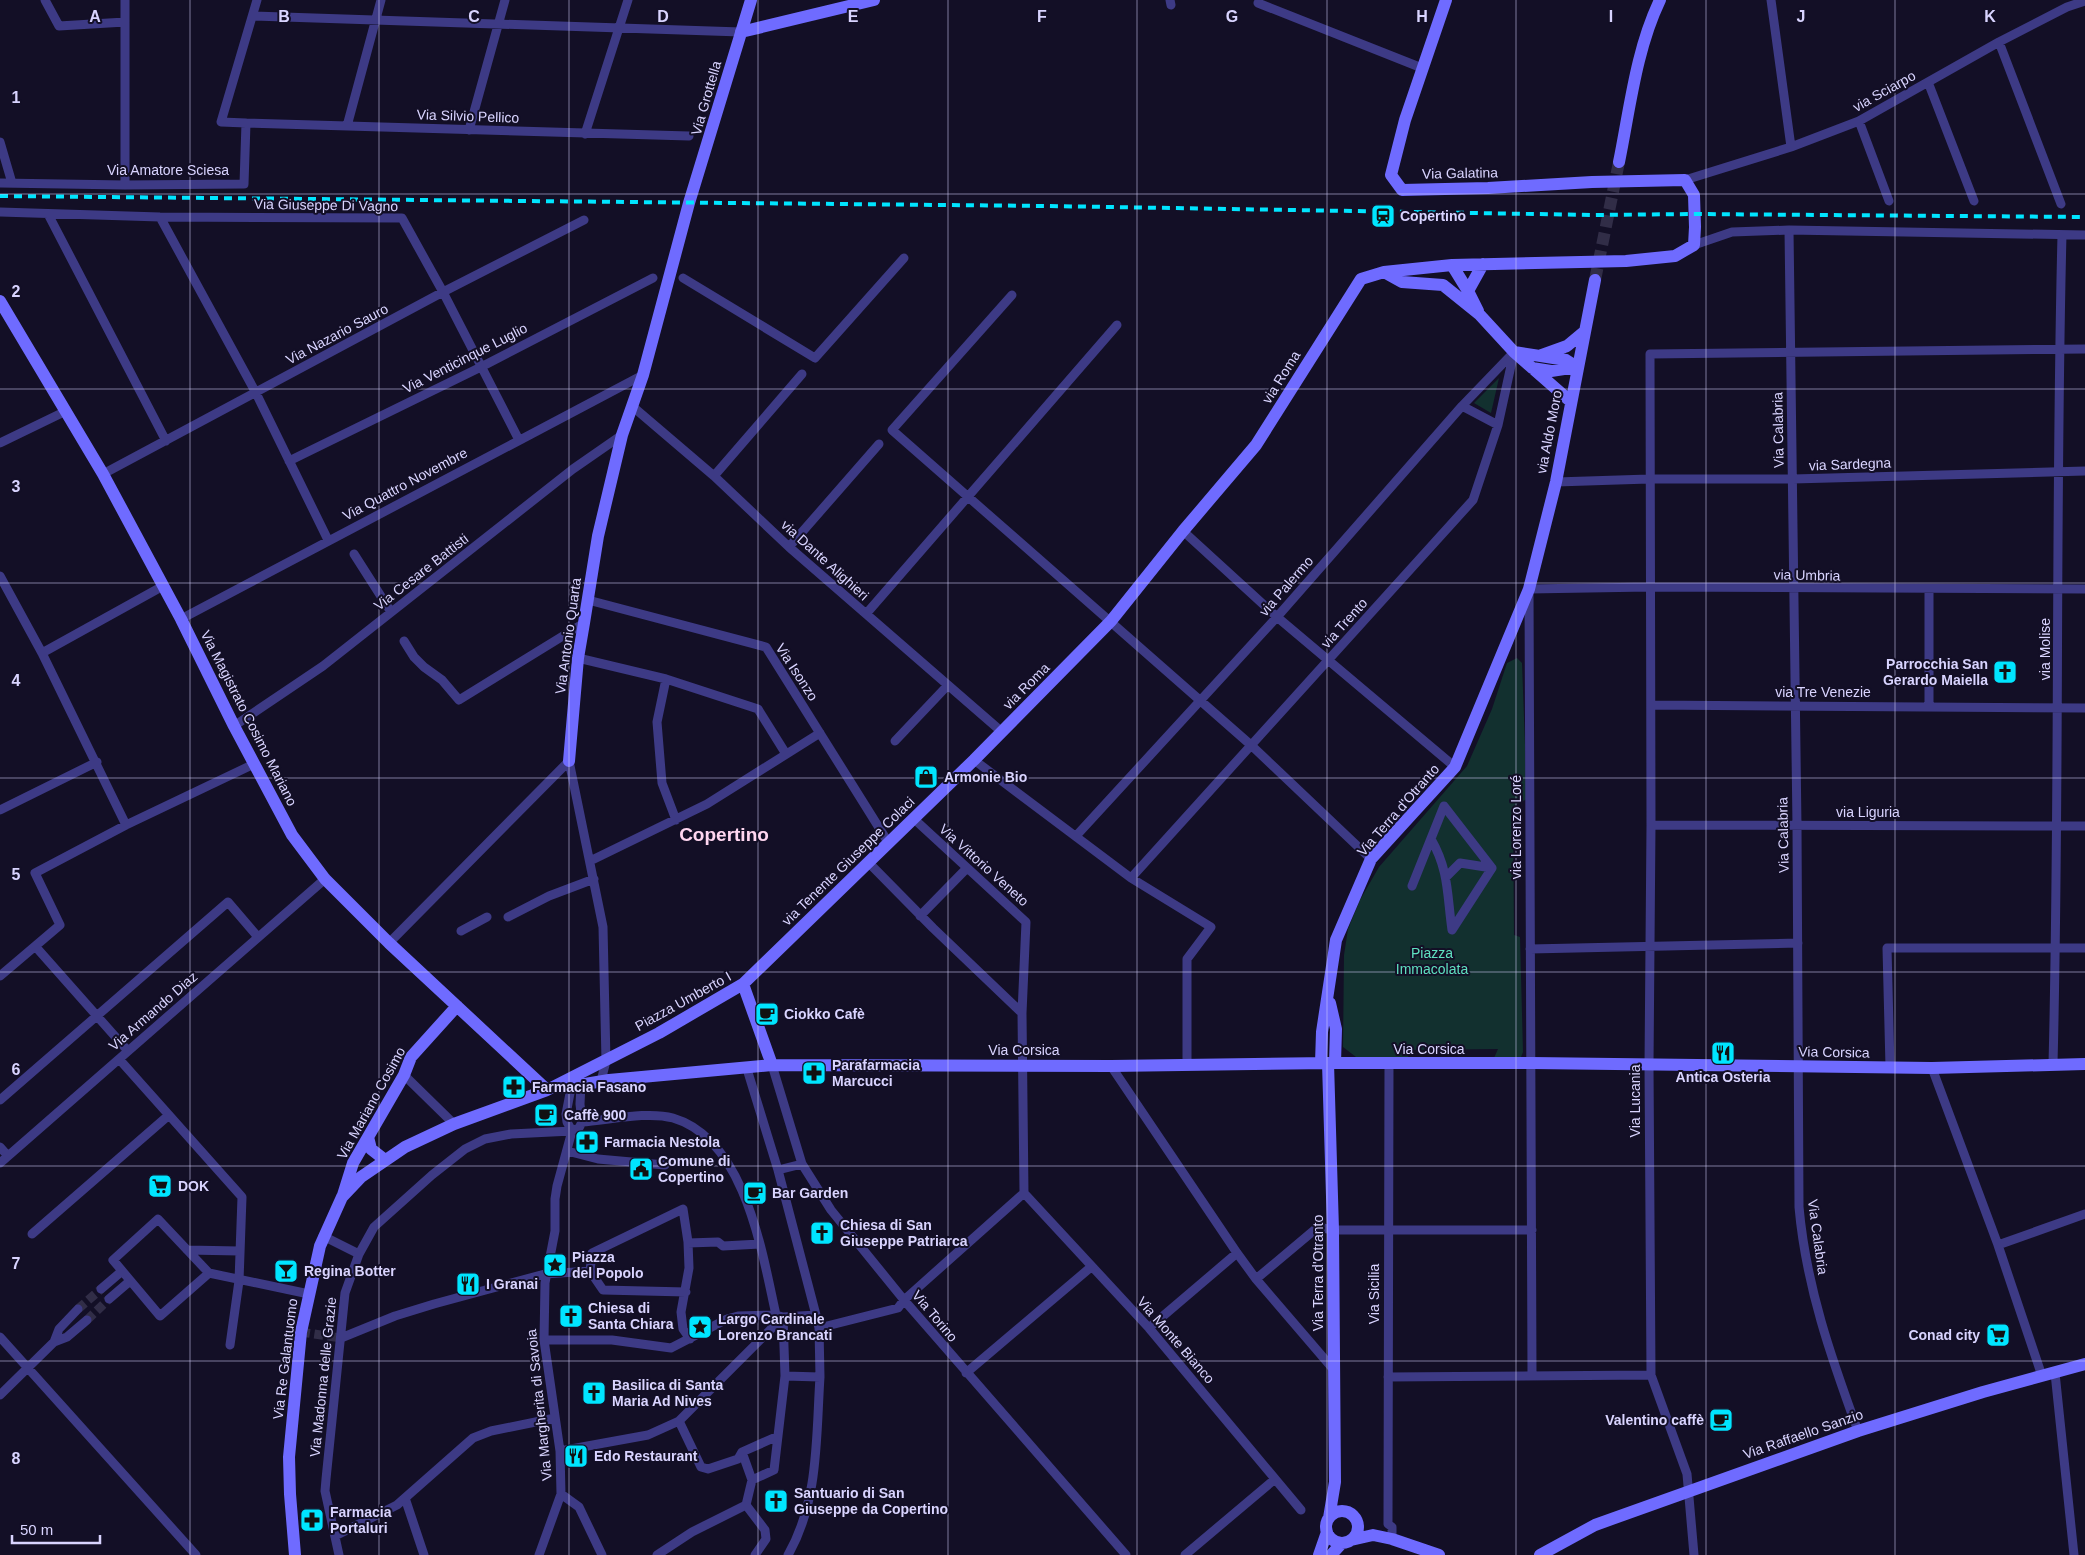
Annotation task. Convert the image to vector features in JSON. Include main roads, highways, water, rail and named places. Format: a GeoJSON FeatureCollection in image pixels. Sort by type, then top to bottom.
{"type":"FeatureCollection","features":[{"type":"Feature","properties":{"kind":"tunnel"},"geometry":{"type":"LineString","coordinates":[[1595,280],[1619,162]]}},
{"type":"Feature","properties":{"kind":"tunnel"},"geometry":{"type":"LineString","coordinates":[[78,1309],[101,1289]]}},
{"type":"Feature","properties":{"kind":"tunnel"},"geometry":{"type":"LineString","coordinates":[[87,1320],[109,1299]]}},
{"type":"Feature","properties":{"kind":"tunnel"},"geometry":{"type":"LineString","coordinates":[[301,1332],[341,1338]]}},
{"type":"Feature","properties":{"kind":"railway"},"geometry":{"type":"LineString","coordinates":[[0,196],[1049,206],[1594,215],[2085,217]]}},
{"type":"Feature","properties":{"kind":"place","name":"Copertino"},"geometry":{"type":"Point","coordinates":[1383,216]}},
{"type":"Feature","properties":{"kind":"place","name":"Parrocchia San Gerardo Maiella"},"geometry":{"type":"Point","coordinates":[2005,672]}},
{"type":"Feature","properties":{"kind":"place","name":"Armonie Bio"},"geometry":{"type":"Point","coordinates":[926,777]}},
{"type":"Feature","properties":{"kind":"place","name":"Ciokko Cafè"},"geometry":{"type":"Point","coordinates":[767,1014]}},
{"type":"Feature","properties":{"kind":"place","name":"Antica Osteria"},"geometry":{"type":"Point","coordinates":[1723,1053]}},
{"type":"Feature","properties":{"kind":"place","name":"Parafarmacia Marcucci"},"geometry":{"type":"Point","coordinates":[814,1073]}},
{"type":"Feature","properties":{"kind":"place","name":"Farmacia Fasano"},"geometry":{"type":"Point","coordinates":[514,1087]}},
{"type":"Feature","properties":{"kind":"place","name":"Caffè 900"},"geometry":{"type":"Point","coordinates":[546,1115]}},
{"type":"Feature","properties":{"kind":"place","name":"Farmacia Nestola"},"geometry":{"type":"Point","coordinates":[587,1142]}},
{"type":"Feature","properties":{"kind":"place","name":"Comune di Copertino"},"geometry":{"type":"Point","coordinates":[641,1169]}},
{"type":"Feature","properties":{"kind":"place","name":"DOK"},"geometry":{"type":"Point","coordinates":[160,1186]}},
{"type":"Feature","properties":{"kind":"place","name":"Bar Garden"},"geometry":{"type":"Point","coordinates":[755,1193]}},
{"type":"Feature","properties":{"kind":"place","name":"Chiesa di San Giuseppe Patriarca"},"geometry":{"type":"Point","coordinates":[822,1233]}},
{"type":"Feature","properties":{"kind":"place","name":"Piazza del Popolo"},"geometry":{"type":"Point","coordinates":[555,1265]}},
{"type":"Feature","properties":{"kind":"place","name":"Regina Botter"},"geometry":{"type":"Point","coordinates":[286,1271]}},
{"type":"Feature","properties":{"kind":"place","name":"I Granai"},"geometry":{"type":"Point","coordinates":[468,1284]}},
{"type":"Feature","properties":{"kind":"place","name":"Chiesa di Santa Chiara"},"geometry":{"type":"Point","coordinates":[571,1316]}},
{"type":"Feature","properties":{"kind":"place","name":"Largo Cardinale Lorenzo Brancati"},"geometry":{"type":"Point","coordinates":[700,1327]}},
{"type":"Feature","properties":{"kind":"place","name":"Conad city"},"geometry":{"type":"Point","coordinates":[1998,1335]}},
{"type":"Feature","properties":{"kind":"place","name":"Basilica di Santa Maria Ad Nives"},"geometry":{"type":"Point","coordinates":[594,1393]}},
{"type":"Feature","properties":{"kind":"place","name":"Valentino caffè"},"geometry":{"type":"Point","coordinates":[1721,1420]}},
{"type":"Feature","properties":{"kind":"place","name":"Edo Restaurant"},"geometry":{"type":"Point","coordinates":[576,1456]}},
{"type":"Feature","properties":{"kind":"place","name":"Santuario di San Giuseppe da Copertino"},"geometry":{"type":"Point","coordinates":[776,1501]}},
{"type":"Feature","properties":{"kind":"place","name":"Farmacia Portaluri"},"geometry":{"type":"Point","coordinates":[312,1520]}},
{"type":"Feature","properties":{"kind":"district","name":"Copertino"},"geometry":{"type":"Point","coordinates":[724,834]}},
{"type":"Feature","properties":{"kind":"park label","name":"Piazza Immacolata"},"geometry":{"type":"Point","coordinates":[1432,962]}}]}
